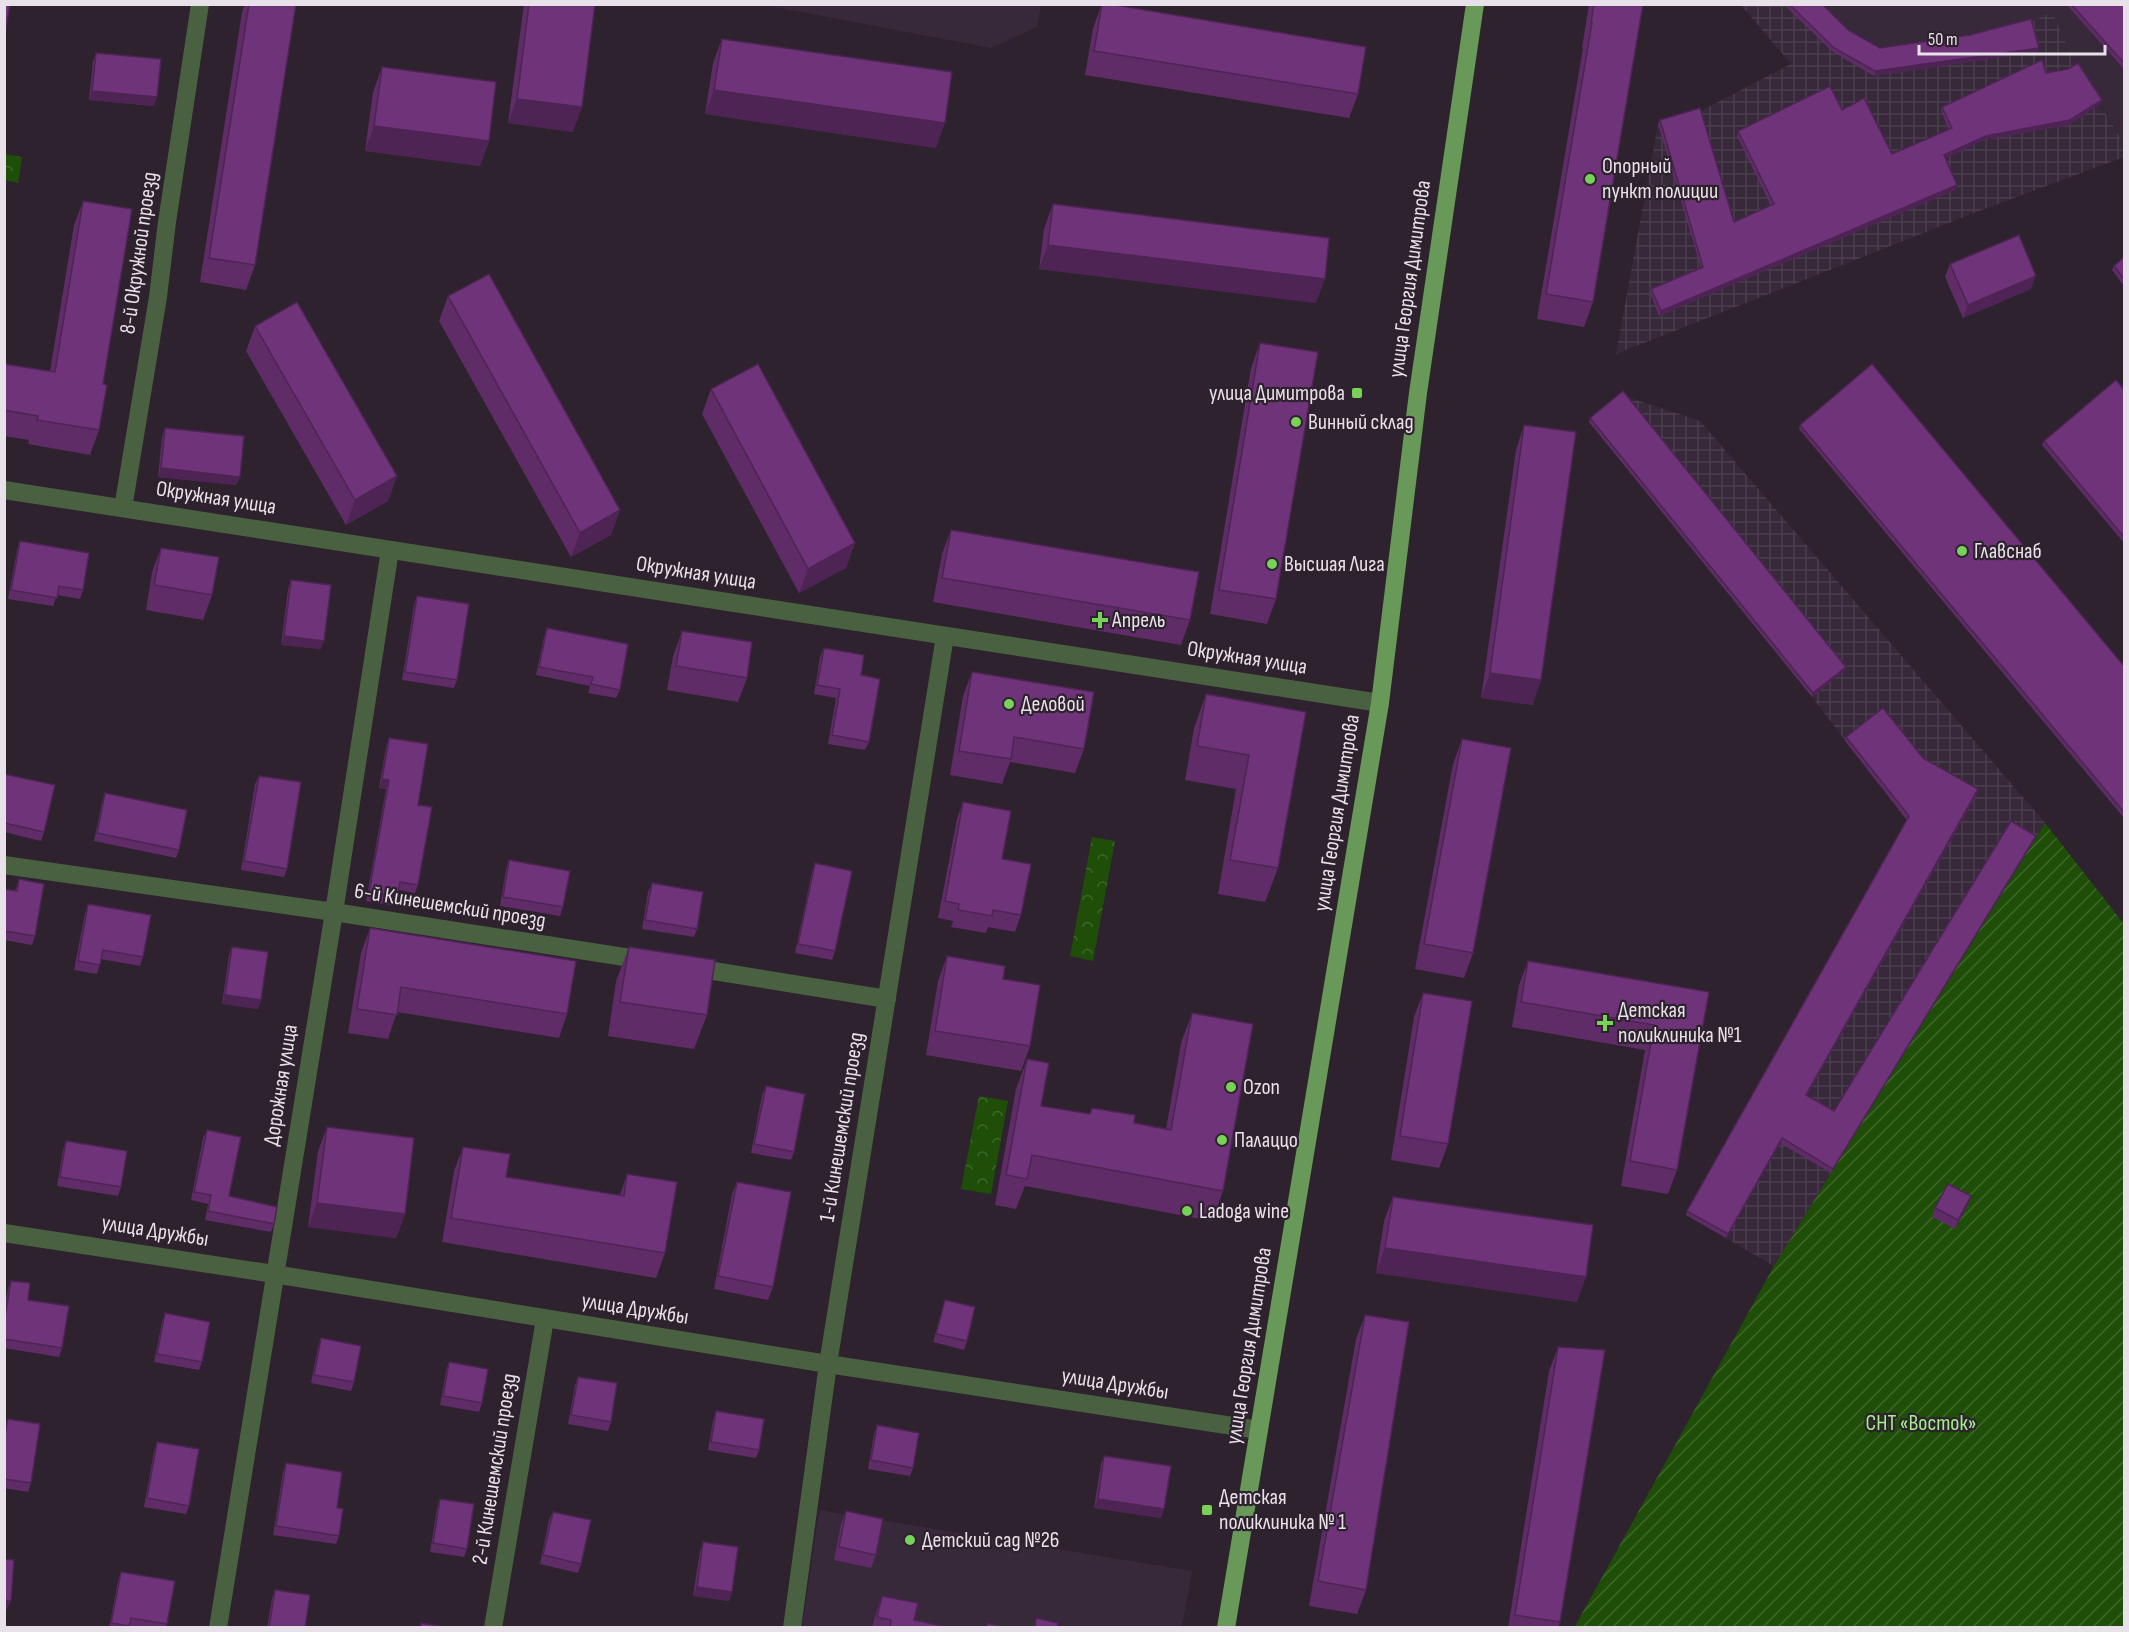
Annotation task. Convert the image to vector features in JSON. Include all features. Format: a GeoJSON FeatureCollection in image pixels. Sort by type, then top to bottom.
{"type":"FeatureCollection","features":[{"type":"Feature","properties":{"kind":"main road","name":"улица Георгия Димитрова"},"geometry":{"type":"LineString","coordinates":[[1226,1628],[1380,703],[1418,393],[1475,4]]}},
{"type":"Feature","properties":{"kind":"street","name":"8-й Окружной проезд"},"geometry":{"type":"LineString","coordinates":[[123,508],[158,297],[200,4]]}},
{"type":"Feature","properties":{"kind":"street","name":"Окружная улица"},"geometry":{"type":"LineString","coordinates":[[4,490],[1380,703]]}},
{"type":"Feature","properties":{"kind":"street","name":"Дорожная улица"},"geometry":{"type":"LineString","coordinates":[[218,1628],[390,550]]}},
{"type":"Feature","properties":{"kind":"street","name":"1-й Кинешемский проезд"},"geometry":{"type":"LineString","coordinates":[[792,1628],[828,1364],[945,636]]}},
{"type":"Feature","properties":{"kind":"street","name":"6-й Кинешемский проезд"},"geometry":{"type":"LineString","coordinates":[[4,866],[334,912],[887,999]]}},
{"type":"Feature","properties":{"kind":"street","name":"улица Дружбы"},"geometry":{"type":"LineString","coordinates":[[4,1233],[1259,1430]]}},
{"type":"Feature","properties":{"kind":"street","name":"2-й Кинешемский проезд"},"geometry":{"type":"LineString","coordinates":[[494,1628],[545,1319]]}},
{"type":"Feature","properties":{"kind":"shaded area"},"geometry":{"type":"Polygon","coordinates":[[[764,5],[1041,5],[1037,27],[991,48],[764,5]]]}},
{"type":"Feature","properties":{"kind":"shaded area"},"geometry":{"type":"Polygon","coordinates":[[[1741,5],[1815,5],[1846,34],[1878,53],[1984,37],[2029,23],[2052,12],[2076,67],[2124,143],[2124,157],[1987,208],[1616,354],[1658,124],[1699,112],[1791,64],[1741,5]]]}},
{"type":"Feature","properties":{"kind":"shaded area"},"geometry":{"type":"Polygon","coordinates":[[[1815,5],[2124,5],[2124,143],[2100,104],[2029,23],[1984,35],[1878,53],[1846,34],[1815,5]]]}},
{"type":"Feature","properties":{"kind":"shaded area"},"geometry":{"type":"Polygon","coordinates":[[[1621,395],[1700,421],[2045,823],[1774,1266],[1686,1215],[1907,821],[1812,697],[1589,422],[1621,395]]]}},
{"type":"Feature","properties":{"kind":"shaded area","name":"Детский сад №26"},"geometry":{"type":"Polygon","coordinates":[[[819,1510],[1192,1571],[1182,1627],[802,1628],[819,1510]]]}},
{"type":"Feature","properties":{"kind":"green space"},"geometry":{"type":"Polygon","coordinates":[[[5,154],[22,157],[18,183],[5,180],[5,154]]]}},
{"type":"Feature","properties":{"kind":"green space","name":"СНТ «Восток»"},"geometry":{"type":"Polygon","coordinates":[[[2045,823],[2124,924],[2124,1627],[1574,1628],[1774,1266],[2045,823]]]}},
{"type":"Feature","properties":{"kind":"green space"},"geometry":{"type":"Polygon","coordinates":[[[1092,837],[1115,841],[1093,961],[1070,956],[1092,837]]]}},
{"type":"Feature","properties":{"kind":"green space"},"geometry":{"type":"Polygon","coordinates":[[[979,1096],[1008,1101],[991,1194],[961,1189],[979,1096]]]}},
{"type":"Feature","properties":{"kind":"building"},"geometry":{"type":"Polygon","coordinates":[[[4,4],[10,4],[4,40],[4,4]]]}},
{"type":"Feature","properties":{"kind":"building"},"geometry":{"type":"Polygon","coordinates":[[[249,4],[296,4],[255,265],[209,258],[249,4]]]}},
{"type":"Feature","properties":{"kind":"building"},"geometry":{"type":"Polygon","coordinates":[[[529,4],[595,4],[582,107],[517,99],[529,4]]]}},
{"type":"Feature","properties":{"kind":"building"},"geometry":{"type":"Polygon","coordinates":[[[1102,4],[1366,47],[1358,94],[1094,51],[1102,4]]]}},
{"type":"Feature","properties":{"kind":"building"},"geometry":{"type":"Polygon","coordinates":[[[1594,4],[1643,4],[1593,302],[1546,294],[1594,4]]]}},
{"type":"Feature","properties":{"kind":"building"},"geometry":{"type":"Polygon","coordinates":[[[1789,4],[1822,4],[1848,30],[1880,48],[1970,35],[2031,19],[2039,48],[1875,71],[1834,48],[1789,4]]]}},
{"type":"Feature","properties":{"kind":"building"},"geometry":{"type":"Polygon","coordinates":[[[2071,4],[2124,4],[2124,63],[2071,4]]]}},
{"type":"Feature","properties":{"kind":"building"},"geometry":{"type":"Polygon","coordinates":[[[722,39],[952,72],[945,123],[714,90],[722,39]]]}},
{"type":"Feature","properties":{"kind":"building"},"geometry":{"type":"Polygon","coordinates":[[[96,53],[161,59],[157,97],[92,91],[96,53]]]}},
{"type":"Feature","properties":{"kind":"building"},"geometry":{"type":"Polygon","coordinates":[[[2042,60],[2046,73],[2068,69],[2078,63],[2102,100],[2070,120],[1986,136],[1944,155],[1957,185],[1661,311],[1651,289],[1703,267],[1660,120],[1700,108],[1734,222],[1774,204],[1738,131],[1830,86],[1842,110],[1864,98],[1892,154],[1952,128],[1942,107],[2042,60]]]}},
{"type":"Feature","properties":{"kind":"building"},"geometry":{"type":"Polygon","coordinates":[[[382,67],[496,82],[489,141],[374,126],[382,67]]]}},
{"type":"Feature","properties":{"kind":"building"},"geometry":{"type":"Polygon","coordinates":[[[83,201],[132,209],[103,384],[107,385],[99,430],[37,420],[38,416],[4,410],[4,364],[55,372],[83,201]]]}},
{"type":"Feature","properties":{"kind":"building"},"geometry":{"type":"Polygon","coordinates":[[[1053,204],[1329,238],[1325,279],[1048,245],[1053,204]]]}},
{"type":"Feature","properties":{"kind":"building"},"geometry":{"type":"Polygon","coordinates":[[[2019,235],[2036,276],[1968,305],[1950,264],[2019,235]]]}},
{"type":"Feature","properties":{"kind":"building"},"geometry":{"type":"Polygon","coordinates":[[[2124,257],[2124,279],[2114,266],[2124,257]]]}},
{"type":"Feature","properties":{"kind":"building"},"geometry":{"type":"Polygon","coordinates":[[[489,274],[620,510],[580,533],[448,296],[489,274]]]}},
{"type":"Feature","properties":{"kind":"building"},"geometry":{"type":"Polygon","coordinates":[[[297,302],[397,476],[355,500],[255,326],[297,302]]]}},
{"type":"Feature","properties":{"kind":"building"},"geometry":{"type":"Polygon","coordinates":[[[1260,343],[1318,352],[1276,599],[1219,590],[1260,343]]]}},
{"type":"Feature","properties":{"kind":"building"},"geometry":{"type":"Polygon","coordinates":[[[758,364],[855,543],[808,569],[711,389],[758,364]]]}},
{"type":"Feature","properties":{"kind":"building","name":"Главснаб"},"geometry":{"type":"Polygon","coordinates":[[[1872,364],[2124,666],[2124,812],[1800,425],[1872,364]]]}},
{"type":"Feature","properties":{"kind":"building"},"geometry":{"type":"Polygon","coordinates":[[[2116,380],[2124,390],[2124,537],[2044,441],[2116,380]]]}},
{"type":"Feature","properties":{"kind":"building"},"geometry":{"type":"Polygon","coordinates":[[[1623,391],[1846,667],[1813,693],[1590,418],[1623,391]]]}},
{"type":"Feature","properties":{"kind":"building"},"geometry":{"type":"Polygon","coordinates":[[[1524,425],[1576,432],[1541,680],[1490,673],[1524,425]]]}},
{"type":"Feature","properties":{"kind":"building"},"geometry":{"type":"Polygon","coordinates":[[[165,428],[244,436],[240,477],[161,468],[165,428]]]}},
{"type":"Feature","properties":{"kind":"building"},"geometry":{"type":"Polygon","coordinates":[[[951,530],[1199,572],[1190,620],[942,578],[951,530]]]}},
{"type":"Feature","properties":{"kind":"building"},"geometry":{"type":"Polygon","coordinates":[[[20,541],[89,553],[83,590],[59,586],[57,598],[11,590],[20,541]]]}},
{"type":"Feature","properties":{"kind":"building"},"geometry":{"type":"Polygon","coordinates":[[[161,548],[219,557],[212,595],[154,585],[161,548]]]}},
{"type":"Feature","properties":{"kind":"building"},"geometry":{"type":"Polygon","coordinates":[[[291,580],[331,585],[324,641],[284,636],[291,580]]]}},
{"type":"Feature","properties":{"kind":"building"},"geometry":{"type":"Polygon","coordinates":[[[417,596],[469,604],[457,680],[405,672],[417,596]]]}},
{"type":"Feature","properties":{"kind":"building"},"geometry":{"type":"Polygon","coordinates":[[[547,628],[628,644],[620,690],[591,684],[593,677],[539,667],[547,628]]]}},
{"type":"Feature","properties":{"kind":"building"},"geometry":{"type":"Polygon","coordinates":[[[682,631],[752,642],[747,678],[676,666],[682,631]]]}},
{"type":"Feature","properties":{"kind":"building"},"geometry":{"type":"Polygon","coordinates":[[[824,648],[864,655],[861,675],[880,679],[869,742],[832,735],[840,689],[817,685],[824,648]]]}},
{"type":"Feature","properties":{"kind":"building"},"geometry":{"type":"Polygon","coordinates":[[[972,672],[1094,692],[1084,749],[1014,737],[1011,759],[959,751],[972,672]]]}},
{"type":"Feature","properties":{"kind":"building"},"geometry":{"type":"Polygon","coordinates":[[[1206,694],[1306,712],[1278,868],[1230,860],[1249,755],[1197,746],[1206,694]]]}},
{"type":"Feature","properties":{"kind":"building"},"geometry":{"type":"Polygon","coordinates":[[[1883,708],[1923,758],[1978,789],[1806,1095],[1834,1111],[2011,821],[2036,836],[1833,1169],[1782,1138],[1728,1234],[1687,1211],[1909,816],[1846,737],[1883,708]]]}},
{"type":"Feature","properties":{"kind":"building"},"geometry":{"type":"Polygon","coordinates":[[[389,738],[428,744],[418,805],[432,807],[418,885],[400,882],[397,897],[369,892],[389,780],[382,779],[389,738]]]}},
{"type":"Feature","properties":{"kind":"building"},"geometry":{"type":"Polygon","coordinates":[[[1462,739],[1511,748],[1473,953],[1424,944],[1462,739]]]}},
{"type":"Feature","properties":{"kind":"building"},"geometry":{"type":"Polygon","coordinates":[[[4,774],[55,785],[44,832],[4,824],[4,774]]]}},
{"type":"Feature","properties":{"kind":"building"},"geometry":{"type":"Polygon","coordinates":[[[259,776],[301,782],[287,869],[244,861],[259,776]]]}},
{"type":"Feature","properties":{"kind":"building"},"geometry":{"type":"Polygon","coordinates":[[[105,793],[187,810],[179,850],[97,833],[105,793]]]}},
{"type":"Feature","properties":{"kind":"building"},"geometry":{"type":"Polygon","coordinates":[[[963,802],[1011,811],[1002,859],[1031,864],[1021,915],[993,910],[992,916],[958,910],[959,904],[945,901],[963,802]]]}},
{"type":"Feature","properties":{"kind":"building"},"geometry":{"type":"Polygon","coordinates":[[[509,860],[570,871],[563,907],[503,897],[509,860]]]}},
{"type":"Feature","properties":{"kind":"building"},"geometry":{"type":"Polygon","coordinates":[[[815,863],[852,871],[835,951],[798,944],[815,863]]]}},
{"type":"Feature","properties":{"kind":"building"},"geometry":{"type":"Polygon","coordinates":[[[19,879],[44,884],[35,936],[4,931],[4,889],[17,891],[19,879]]]}},
{"type":"Feature","properties":{"kind":"building"},"geometry":{"type":"Polygon","coordinates":[[[652,883],[703,892],[697,929],[645,920],[652,883]]]}},
{"type":"Feature","properties":{"kind":"building"},"geometry":{"type":"Polygon","coordinates":[[[88,904],[151,915],[143,957],[103,950],[100,965],[78,961],[88,904]]]}},
{"type":"Feature","properties":{"kind":"building"},"geometry":{"type":"Polygon","coordinates":[[[370,928],[576,961],[567,1014],[401,987],[397,1015],[357,1009],[370,928]]]}},
{"type":"Feature","properties":{"kind":"building"},"geometry":{"type":"Polygon","coordinates":[[[232,947],[268,952],[261,1000],[225,995],[232,947]]]}},
{"type":"Feature","properties":{"kind":"building"},"geometry":{"type":"Polygon","coordinates":[[[629,947],[715,960],[707,1015],[620,1002],[629,947]]]}},
{"type":"Feature","properties":{"kind":"building"},"geometry":{"type":"Polygon","coordinates":[[[947,956],[1005,966],[1003,979],[1040,985],[1030,1046],[935,1031],[947,956]]]}},
{"type":"Feature","properties":{"kind":"building"},"geometry":{"type":"Polygon","coordinates":[[[1528,961],[1709,992],[1677,1170],[1630,1161],[1654,1025],[1521,1002],[1528,961]]]}},
{"type":"Feature","properties":{"kind":"building"},"geometry":{"type":"Polygon","coordinates":[[[1423,993],[1472,1001],[1448,1144],[1400,1136],[1423,993]]]}},
{"type":"Feature","properties":{"kind":"building"},"geometry":{"type":"Polygon","coordinates":[[[1192,1013],[1253,1024],[1223,1191],[1032,1155],[1027,1179],[1006,1175],[1027,1059],[1049,1063],[1041,1106],[1090,1114],[1092,1108],[1135,1115],[1134,1123],[1171,1130],[1192,1013]]]}},
{"type":"Feature","properties":{"kind":"building"},"geometry":{"type":"Polygon","coordinates":[[[766,1086],[805,1094],[794,1152],[754,1144],[766,1086]]]}},
{"type":"Feature","properties":{"kind":"building"},"geometry":{"type":"Polygon","coordinates":[[[327,1127],[414,1138],[405,1214],[317,1203],[327,1127]]]}},
{"type":"Feature","properties":{"kind":"building"},"geometry":{"type":"Polygon","coordinates":[[[207,1130],[241,1137],[229,1196],[277,1207],[274,1224],[208,1211],[211,1195],[194,1192],[207,1130]]]}},
{"type":"Feature","properties":{"kind":"building"},"geometry":{"type":"Polygon","coordinates":[[[66,1141],[127,1151],[121,1187],[60,1177],[66,1141]]]}},
{"type":"Feature","properties":{"kind":"building"},"geometry":{"type":"Polygon","coordinates":[[[463,1147],[510,1154],[506,1177],[624,1196],[627,1174],[677,1182],[665,1253],[451,1218],[463,1147]]]}},
{"type":"Feature","properties":{"kind":"building"},"geometry":{"type":"Polygon","coordinates":[[[737,1182],[791,1192],[773,1287],[718,1276],[737,1182]]]}},
{"type":"Feature","properties":{"kind":"building"},"geometry":{"type":"Polygon","coordinates":[[[1948,1184],[1971,1196],[1958,1220],[1935,1208],[1948,1184]]]}},
{"type":"Feature","properties":{"kind":"building"},"geometry":{"type":"Polygon","coordinates":[[[1393,1197],[1593,1225],[1586,1277],[1385,1248],[1393,1197]]]}},
{"type":"Feature","properties":{"kind":"building"},"geometry":{"type":"Polygon","coordinates":[[[11,1281],[30,1283],[28,1300],[69,1306],[62,1348],[4,1339],[4,1323],[11,1281]]]}},
{"type":"Feature","properties":{"kind":"building"},"geometry":{"type":"Polygon","coordinates":[[[945,1300],[975,1307],[967,1341],[936,1334],[945,1300]]]}},
{"type":"Feature","properties":{"kind":"building"},"geometry":{"type":"Polygon","coordinates":[[[165,1313],[210,1322],[202,1362],[157,1354],[165,1313]]]}},
{"type":"Feature","properties":{"kind":"building"},"geometry":{"type":"Polygon","coordinates":[[[1365,1315],[1409,1322],[1366,1590],[1318,1581],[1365,1315]]]}},
{"type":"Feature","properties":{"kind":"building"},"geometry":{"type":"Polygon","coordinates":[[[321,1338],[361,1346],[354,1382],[314,1375],[321,1338]]]}},
{"type":"Feature","properties":{"kind":"building"},"geometry":{"type":"Polygon","coordinates":[[[1558,1347],[1605,1350],[1560,1622],[1515,1615],[1558,1347]]]}},
{"type":"Feature","properties":{"kind":"building"},"geometry":{"type":"Polygon","coordinates":[[[449,1362],[488,1369],[482,1403],[443,1396],[449,1362]]]}},
{"type":"Feature","properties":{"kind":"building"},"geometry":{"type":"Polygon","coordinates":[[[578,1377],[617,1383],[611,1422],[571,1415],[578,1377]]]}},
{"type":"Feature","properties":{"kind":"building"},"geometry":{"type":"Polygon","coordinates":[[[716,1411],[764,1419],[759,1450],[711,1442],[716,1411]]]}},
{"type":"Feature","properties":{"kind":"building"},"geometry":{"type":"Polygon","coordinates":[[[8,1419],[40,1424],[31,1483],[4,1479],[4,1439],[8,1419]]]}},
{"type":"Feature","properties":{"kind":"building"},"geometry":{"type":"Polygon","coordinates":[[[877,1425],[919,1433],[913,1468],[871,1460],[877,1425]]]}},
{"type":"Feature","properties":{"kind":"building"},"geometry":{"type":"Polygon","coordinates":[[[157,1442],[199,1449],[189,1506],[147,1498],[157,1442]]]}},
{"type":"Feature","properties":{"kind":"building"},"geometry":{"type":"Polygon","coordinates":[[[1104,1456],[1171,1466],[1164,1509],[1098,1499],[1104,1456]]]}},
{"type":"Feature","properties":{"kind":"building"},"geometry":{"type":"Polygon","coordinates":[[[286,1463],[342,1472],[337,1508],[343,1509],[339,1536],[276,1526],[286,1463]]]}},
{"type":"Feature","properties":{"kind":"building"},"geometry":{"type":"Polygon","coordinates":[[[440,1499],[474,1504],[467,1549],[433,1543],[440,1499]]]}},
{"type":"Feature","properties":{"kind":"building"},"geometry":{"type":"Polygon","coordinates":[[[846,1511],[883,1519],[876,1555],[839,1547],[846,1511]]]}},
{"type":"Feature","properties":{"kind":"building"},"geometry":{"type":"Polygon","coordinates":[[[553,1512],[591,1520],[581,1564],[543,1555],[553,1512]]]}},
{"type":"Feature","properties":{"kind":"building"},"geometry":{"type":"Polygon","coordinates":[[[703,1542],[738,1547],[732,1592],[697,1587],[703,1542]]]}},
{"type":"Feature","properties":{"kind":"building"},"geometry":{"type":"Polygon","coordinates":[[[4,1559],[14,1560],[11,1601],[4,1600],[4,1559]]]}},
{"type":"Feature","properties":{"kind":"building"},"geometry":{"type":"Polygon","coordinates":[[[121,1572],[175,1581],[167,1624],[131,1618],[129,1626],[111,1623],[121,1572]]]}},
{"type":"Feature","properties":{"kind":"building"},"geometry":{"type":"Polygon","coordinates":[[[275,1590],[310,1595],[305,1628],[269,1628],[275,1590]]]}},
{"type":"Feature","properties":{"kind":"building"},"geometry":{"type":"Polygon","coordinates":[[[882,1596],[918,1603],[914,1620],[951,1628],[890,1628],[891,1620],[877,1617],[882,1596]]]}},
{"type":"Feature","properties":{"kind":"building"},"geometry":{"type":"Polygon","coordinates":[[[1036,1618],[1058,1623],[1057,1628],[1035,1628],[1036,1618]]]}},
{"type":"Feature","properties":{"kind":"building"},"geometry":{"type":"Polygon","coordinates":[[[421,1623],[450,1628],[421,1628],[421,1623]]]}},
{"type":"Feature","properties":{"kind":"building"},"geometry":{"type":"Polygon","coordinates":[[[987,1623],[1007,1628],[987,1628],[987,1623]]]}},
{"type":"Feature","properties":{"kind":"place","name":"Опорный пункт полиции"},"geometry":{"type":"Point","coordinates":[1590,179]}},
{"type":"Feature","properties":{"kind":"place","name":"улица Димитрова"},"geometry":{"type":"Point","coordinates":[1357,393]}},
{"type":"Feature","properties":{"kind":"place","name":"Винный склад"},"geometry":{"type":"Point","coordinates":[1296,422]}},
{"type":"Feature","properties":{"kind":"place","name":"Главснаб"},"geometry":{"type":"Point","coordinates":[1962,551]}},
{"type":"Feature","properties":{"kind":"place","name":"Высшая Лига"},"geometry":{"type":"Point","coordinates":[1272,564]}},
{"type":"Feature","properties":{"kind":"place","name":"Апрель"},"geometry":{"type":"Point","coordinates":[1100,620]}},
{"type":"Feature","properties":{"kind":"place","name":"Деловой"},"geometry":{"type":"Point","coordinates":[1009,704]}},
{"type":"Feature","properties":{"kind":"place","name":"Детская поликлиника №1"},"geometry":{"type":"Point","coordinates":[1605,1023]}},
{"type":"Feature","properties":{"kind":"place","name":"Ozon"},"geometry":{"type":"Point","coordinates":[1231,1087]}},
{"type":"Feature","properties":{"kind":"place","name":"Палаццо"},"geometry":{"type":"Point","coordinates":[1222,1140]}},
{"type":"Feature","properties":{"kind":"place","name":"Ladoga wine"},"geometry":{"type":"Point","coordinates":[1187,1211]}},
{"type":"Feature","properties":{"kind":"place","name":"Детская поликлиника № 1"},"geometry":{"type":"Point","coordinates":[1207,1510]}},
{"type":"Feature","properties":{"kind":"place","name":"Детский сад №26"},"geometry":{"type":"Point","coordinates":[910,1540]}}]}
